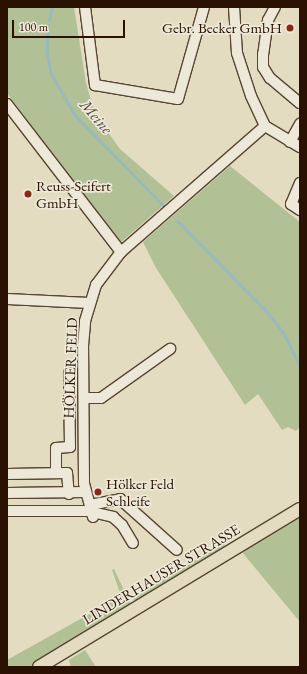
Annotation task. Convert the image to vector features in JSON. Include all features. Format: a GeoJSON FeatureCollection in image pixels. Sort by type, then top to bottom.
{"type":"FeatureCollection","features":[{"type":"Feature","properties":{"kind":"main road","name":"LINDERHAUSER STRASSE"},"geometry":{"type":"LineString","coordinates":[[39,667],[300,508]]}},
{"type":"Feature","properties":{"kind":"street"},"geometry":{"type":"LineString","coordinates":[[84,7],[95,85],[178,99],[204,7]]}},
{"type":"Feature","properties":{"kind":"street"},"geometry":{"type":"LineString","coordinates":[[234,7],[237,53],[251,96],[265,126],[290,142],[300,146]]}},
{"type":"Feature","properties":{"kind":"street"},"geometry":{"type":"LineString","coordinates":[[275,7],[268,20],[262,54],[263,67],[270,78],[300,102]]}},
{"type":"Feature","properties":{"kind":"street"},"geometry":{"type":"LineString","coordinates":[[7,104],[121,252]]}},
{"type":"Feature","properties":{"kind":"street"},"geometry":{"type":"LineString","coordinates":[[290,142],[300,124]]}},
{"type":"Feature","properties":{"kind":"street","name":"HÖLKER FELD"},"geometry":{"type":"LineString","coordinates":[[92,511],[84,483],[83,346],[89,303],[96,285],[121,252],[265,126]]}},
{"type":"Feature","properties":{"kind":"street"},"geometry":{"type":"LineString","coordinates":[[300,183],[291,204],[300,210]]}},
{"type":"Feature","properties":{"kind":"street"},"geometry":{"type":"LineString","coordinates":[[7,299],[89,303]]}},
{"type":"Feature","properties":{"kind":"street"},"geometry":{"type":"LineString","coordinates":[[84,398],[101,398],[170,349]]}},
{"type":"Feature","properties":{"kind":"street"},"geometry":{"type":"LineString","coordinates":[[56,473],[56,448],[70,447],[69,373]]}},
{"type":"Feature","properties":{"kind":"street"},"geometry":{"type":"LineString","coordinates":[[7,474],[67,473],[69,494]]}},
{"type":"Feature","properties":{"kind":"street"},"geometry":{"type":"LineString","coordinates":[[7,493],[69,494],[86,492]]}},
{"type":"Feature","properties":{"kind":"street"},"geometry":{"type":"LineString","coordinates":[[92,511],[120,499],[177,550]]}},
{"type":"Feature","properties":{"kind":"street"},"geometry":{"type":"LineString","coordinates":[[7,512],[92,511],[113,517],[122,525],[133,543]]}},
{"type":"Feature","properties":{"kind":"green space"},"geometry":{"type":"Polygon","coordinates":[[[7,7],[74,7],[86,83],[95,114],[120,149],[174,196],[120,243],[7,93],[7,7]]]}},
{"type":"Feature","properties":{"kind":"green space"},"geometry":{"type":"Polygon","coordinates":[[[230,166],[300,222],[300,427],[296,431],[288,427],[282,430],[258,394],[245,405],[156,268],[143,242],[230,166]]]}},
{"type":"Feature","properties":{"kind":"green space"},"geometry":{"type":"Polygon","coordinates":[[[300,516],[300,622],[242,552],[300,516]]]}},
{"type":"Feature","properties":{"kind":"green space"},"geometry":{"type":"Polygon","coordinates":[[[222,542],[227,548],[136,603],[133,598],[222,542]]]}},
{"type":"Feature","properties":{"kind":"green space"},"geometry":{"type":"Polygon","coordinates":[[[114,569],[131,605],[30,667],[7,667],[7,660],[118,598],[120,593],[112,570],[114,569]]]}},
{"type":"Feature","properties":{"kind":"green space"},"geometry":{"type":"Polygon","coordinates":[[[85,650],[96,667],[71,667],[69,660],[85,650]]]}},
{"type":"Feature","properties":{"kind":"waterway","name":"Meine"},"geometry":{"type":"LineString","coordinates":[[49,20],[52,7]]}},
{"type":"Feature","properties":{"kind":"waterway","name":"Meine"},"geometry":{"type":"LineString","coordinates":[[48,25],[47,52],[51,73],[75,115],[163,205]]}},
{"type":"Feature","properties":{"kind":"waterway","name":"Meine"},"geometry":{"type":"LineString","coordinates":[[178,221],[269,314],[284,333],[300,366]]}},
{"type":"Feature","properties":{"kind":"place","name":"Gebr. Becker GmbH"},"geometry":{"type":"Point","coordinates":[290,28]}},
{"type":"Feature","properties":{"kind":"place","name":"Reuss-Seifert GmbH"},"geometry":{"type":"Point","coordinates":[28,194]}},
{"type":"Feature","properties":{"kind":"place","name":"Hölker Feld Schleife"},"geometry":{"type":"Point","coordinates":[98,492]}}]}
